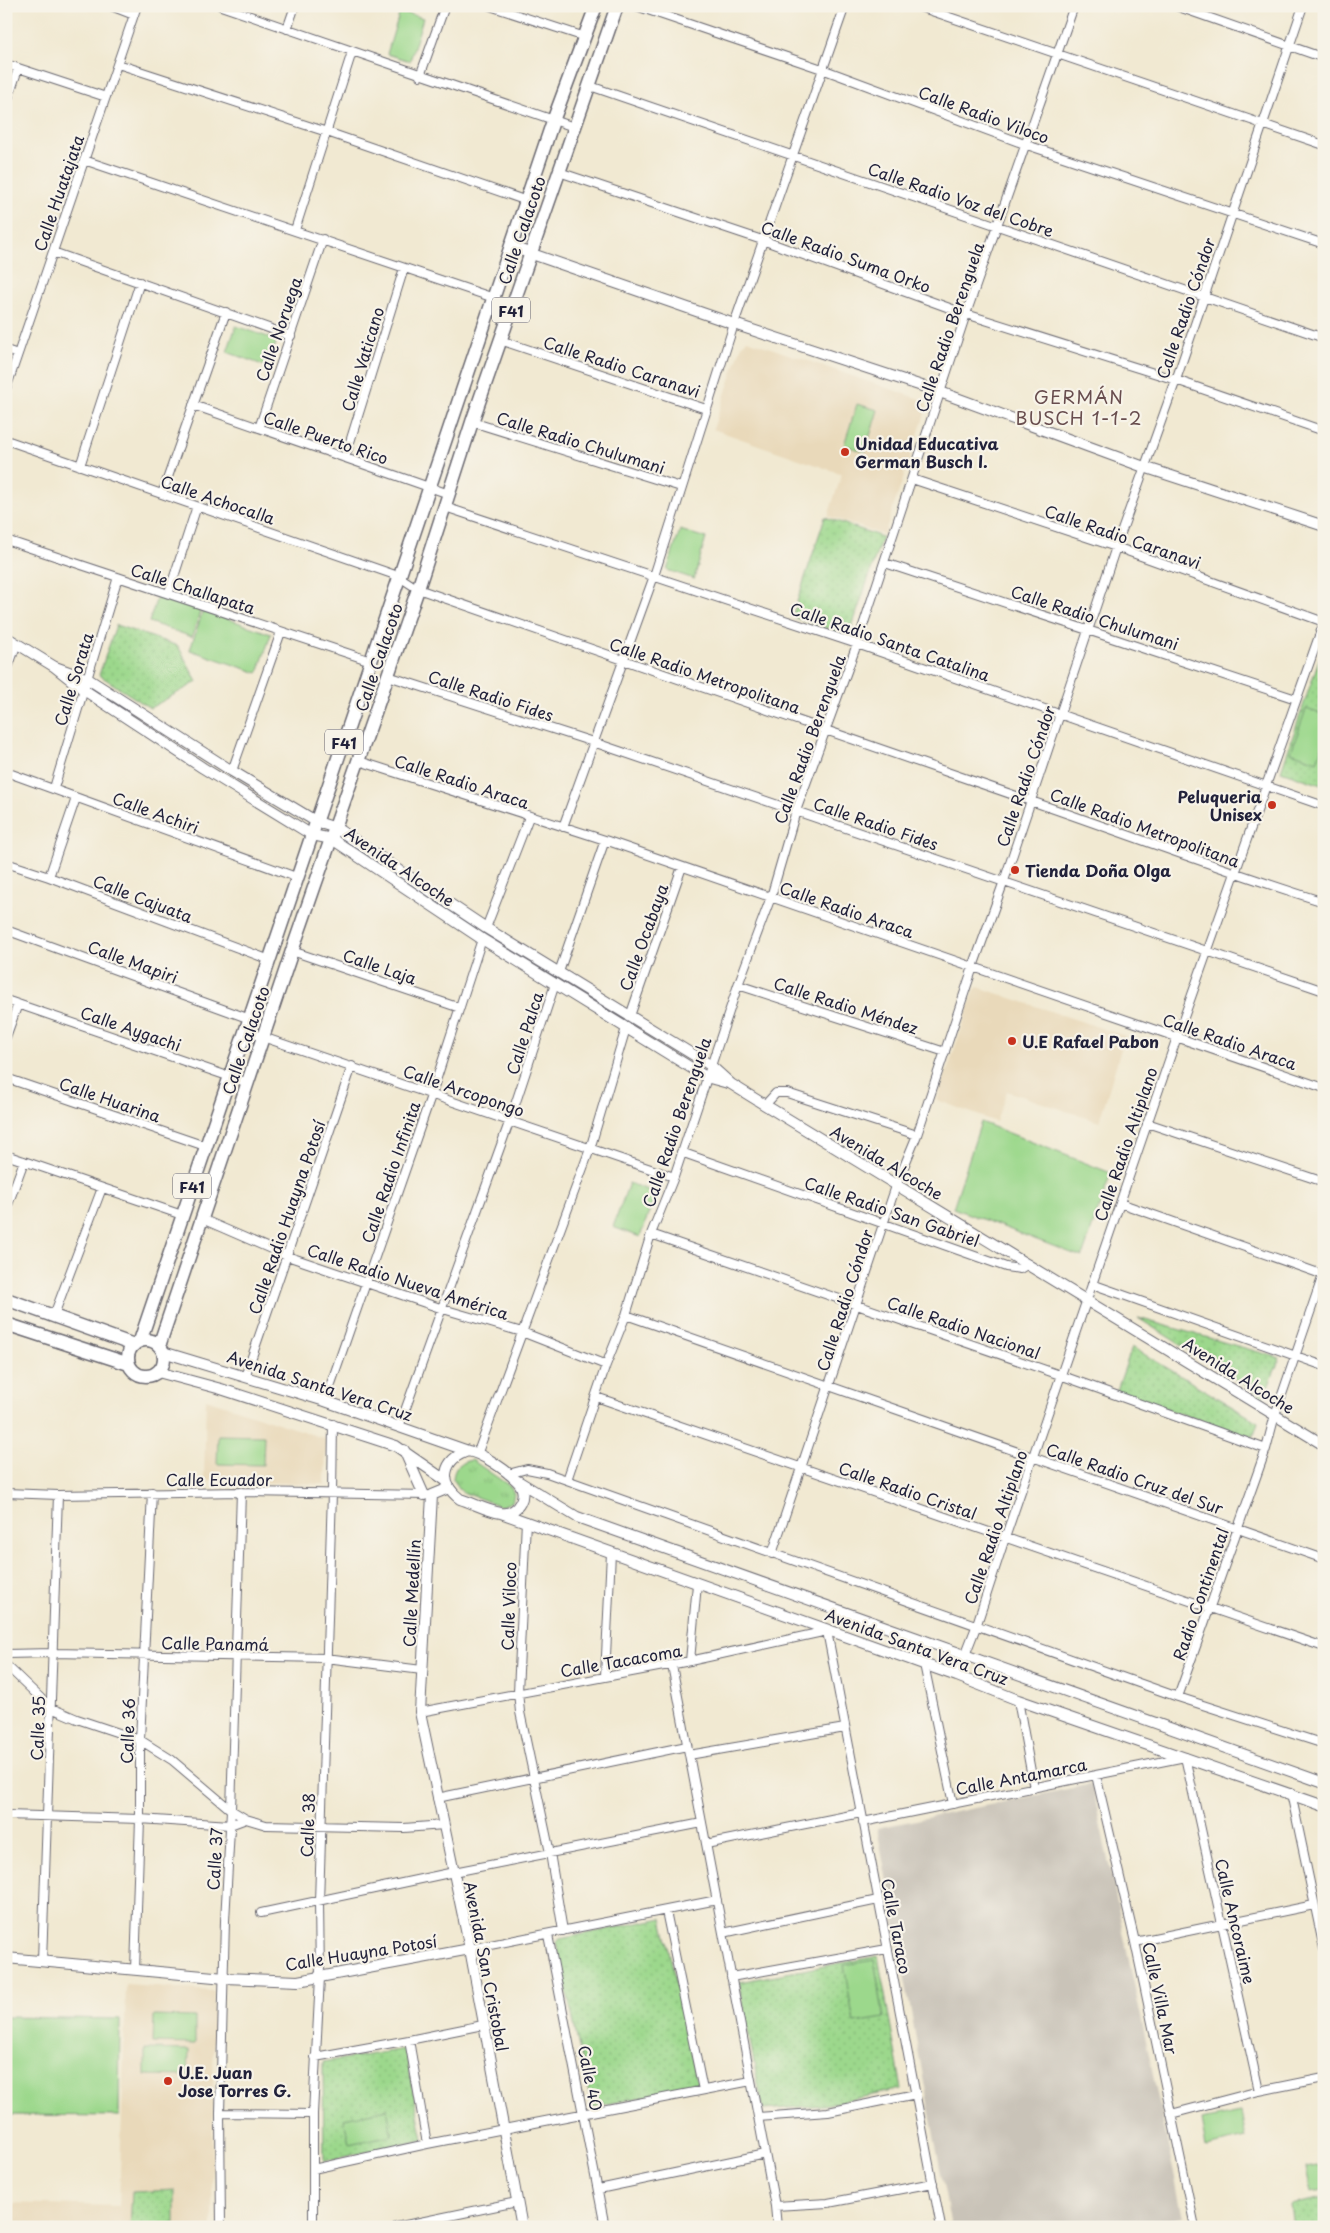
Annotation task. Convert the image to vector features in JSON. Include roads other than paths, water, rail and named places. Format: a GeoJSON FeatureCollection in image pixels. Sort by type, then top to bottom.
{"type":"FeatureCollection","features":[{"type":"Feature","properties":{"kind":"main road","name":"Calle Calacoto"},"geometry":{"type":"LineString","coordinates":[[137,1343],[248,1025],[296,877],[317,822],[398,576],[512,248],[553,121],[596,6]]}},
{"type":"Feature","properties":{"kind":"main road","name":"Calle Calacoto"},"geometry":{"type":"LineString","coordinates":[[161,1349],[202,1219],[292,951],[418,589],[500,340],[617,6]]}},
{"type":"Feature","properties":{"kind":"main road"},"geometry":{"type":"LineString","coordinates":[[6,1299],[137,1343],[154,1342],[161,1349],[162,1366],[158,1372],[152,1375],[138,1374],[129,1364],[6,1324]]}},
{"type":"Feature","properties":{"kind":"main road"},"geometry":{"type":"LineString","coordinates":[[129,1364],[130,1351],[137,1343]]}},
{"type":"Feature","properties":{"kind":"street"},"geometry":{"type":"LineString","coordinates":[[111,6],[134,15]]}},
{"type":"Feature","properties":{"kind":"street","name":"Calle Huatajata"},"geometry":{"type":"LineString","coordinates":[[6,389],[137,6]]}},
{"type":"Feature","properties":{"kind":"street"},"geometry":{"type":"LineString","coordinates":[[220,6],[420,76],[574,127]]}},
{"type":"Feature","properties":{"kind":"street"},"geometry":{"type":"LineString","coordinates":[[287,29],[295,6]]}},
{"type":"Feature","properties":{"kind":"street"},"geometry":{"type":"LineString","coordinates":[[420,76],[445,6]]}},
{"type":"Feature","properties":{"kind":"street"},"geometry":{"type":"LineString","coordinates":[[490,6],[585,38]]}},
{"type":"Feature","properties":{"kind":"street","name":"Calle Radio Viloco"},"geometry":{"type":"LineString","coordinates":[[636,6],[822,69],[1027,145],[1324,244]]}},
{"type":"Feature","properties":{"kind":"street"},"geometry":{"type":"LineString","coordinates":[[563,827],[654,576],[734,324],[765,241],[845,6]]}},
{"type":"Feature","properties":{"kind":"street"},"geometry":{"type":"LineString","coordinates":[[918,6],[1324,145]]}},
{"type":"Feature","properties":{"kind":"street","name":"Calle Radio Berenguela"},"geometry":{"type":"LineString","coordinates":[[567,1480],[674,1176],[710,1065],[771,897],[796,811],[857,644],[966,314],[1027,145],[1074,6]]}},
{"type":"Feature","properties":{"kind":"street"},"geometry":{"type":"LineString","coordinates":[[1176,6],[1324,58]]}},
{"type":"Feature","properties":{"kind":"street","name":"Calle Radio Cóndor"},"geometry":{"type":"LineString","coordinates":[[772,1554],[896,1186],[945,1052],[1116,547],[1176,380],[1303,6]]}},
{"type":"Feature","properties":{"kind":"street"},"geometry":{"type":"LineString","coordinates":[[295,230],[352,52]]}},
{"type":"Feature","properties":{"kind":"street"},"geometry":{"type":"LineString","coordinates":[[6,64],[106,97]]}},
{"type":"Feature","properties":{"kind":"street"},"geometry":{"type":"LineString","coordinates":[[118,64],[327,132],[527,201]]}},
{"type":"Feature","properties":{"kind":"street"},"geometry":{"type":"LineString","coordinates":[[6,105],[18,69]]}},
{"type":"Feature","properties":{"kind":"street","name":"Calle Radio Voz del Cobre"},"geometry":{"type":"LineString","coordinates":[[590,86],[1324,338]]}},
{"type":"Feature","properties":{"kind":"street"},"geometry":{"type":"LineString","coordinates":[[84,160],[494,298]]}},
{"type":"Feature","properties":{"kind":"street","name":"Calle Radio Suma Orko"},"geometry":{"type":"LineString","coordinates":[[559,172],[765,241],[966,314],[1176,380],[1324,431]]}},
{"type":"Feature","properties":{"kind":"street","name":"Calle Noruega"},"geometry":{"type":"LineString","coordinates":[[259,428],[323,239]]}},
{"type":"Feature","properties":{"kind":"street"},"geometry":{"type":"LineString","coordinates":[[512,248],[940,392],[1144,467],[1324,526]]}},
{"type":"Feature","properties":{"kind":"street"},"geometry":{"type":"LineString","coordinates":[[53,252],[291,336]]}},
{"type":"Feature","properties":{"kind":"street","name":"Calle Vaticano"},"geometry":{"type":"LineString","coordinates":[[345,458],[404,268]]}},
{"type":"Feature","properties":{"kind":"street"},"geometry":{"type":"LineString","coordinates":[[80,466],[140,282]]}},
{"type":"Feature","properties":{"kind":"street"},"geometry":{"type":"LineString","coordinates":[[162,494],[226,312]]}},
{"type":"Feature","properties":{"kind":"street","name":"Calle Radio Caranavi"},"geometry":{"type":"LineString","coordinates":[[500,340],[706,409]]}},
{"type":"Feature","properties":{"kind":"street"},"geometry":{"type":"LineString","coordinates":[[6,350],[18,354]]}},
{"type":"Feature","properties":{"kind":"street","name":"Calle Puerto Rico"},"geometry":{"type":"LineString","coordinates":[[193,405],[449,494]]}},
{"type":"Feature","properties":{"kind":"street","name":"Calle Radio Chulumani"},"geometry":{"type":"LineString","coordinates":[[472,422],[681,487]]}},
{"type":"Feature","properties":{"kind":"street","name":"Calle Achocalla"},"geometry":{"type":"LineString","coordinates":[[6,440],[398,576],[418,589]]}},
{"type":"Feature","properties":{"kind":"street","name":"Calle Radio Caranavi"},"geometry":{"type":"LineString","coordinates":[[912,479],[1116,547],[1324,622]]}},
{"type":"Feature","properties":{"kind":"street"},"geometry":{"type":"LineString","coordinates":[[169,592],[197,506]]}},
{"type":"Feature","properties":{"kind":"street","name":"Calle Radio Santa Catalina"},"geometry":{"type":"LineString","coordinates":[[445,507],[857,644],[1324,806]]}},
{"type":"Feature","properties":{"kind":"street","name":"Calle Challapata"},"geometry":{"type":"LineString","coordinates":[[6,540],[118,578],[169,592],[281,632],[371,661]]}},
{"type":"Feature","properties":{"kind":"street","name":"Calle Radio Chulumani"},"geometry":{"type":"LineString","coordinates":[[884,563],[1089,629],[1296,699]]}},
{"type":"Feature","properties":{"kind":"street","name":"Calle Sorata"},"geometry":{"type":"LineString","coordinates":[[54,788],[118,578]]}},
{"type":"Feature","properties":{"kind":"street","name":"Calle Radio Metropolitana"},"geometry":{"type":"LineString","coordinates":[[418,589],[622,662],[1030,801],[1235,874],[1324,902]]}},
{"type":"Feature","properties":{"kind":"street","name":"Calle Radio Altiplano"},"geometry":{"type":"LineString","coordinates":[[957,1676],[976,1627],[1147,1123],[1324,622]]}},
{"type":"Feature","properties":{"kind":"street"},"geometry":{"type":"LineString","coordinates":[[232,771],[281,632]]}},
{"type":"Feature","properties":{"kind":"street","name":"Avenida Alcoche"},"geometry":{"type":"LineString","coordinates":[[6,636],[55,667],[84,690],[203,768],[312,835],[334,834],[710,1065],[732,1084],[765,1105],[896,1186],[1028,1264]]}},
{"type":"Feature","properties":{"kind":"street"},"geometry":{"type":"LineString","coordinates":[[6,673],[17,643]]}},
{"type":"Feature","properties":{"kind":"street","name":"Avenida Alcoche"},"geometry":{"type":"LineString","coordinates":[[55,667],[88,679],[232,771],[317,822],[482,939],[626,1028],[706,1077],[732,1084]]}},
{"type":"Feature","properties":{"kind":"street","name":"Calle Radio Fides"},"geometry":{"type":"LineString","coordinates":[[388,676],[593,742],[1004,880],[1324,991]]}},
{"type":"Feature","properties":{"kind":"street","name":"Calle Radio Araca"},"geometry":{"type":"LineString","coordinates":[[359,761],[528,817],[605,840],[1324,1088]]}},
{"type":"Feature","properties":{"kind":"street","name":"Calle Achiri"},"geometry":{"type":"LineString","coordinates":[[6,772],[296,877]]}},
{"type":"Feature","properties":{"kind":"street"},"geometry":{"type":"LineString","coordinates":[[50,877],[76,798]]}},
{"type":"Feature","properties":{"kind":"street"},"geometry":{"type":"LineString","coordinates":[[486,928],[528,817]]}},
{"type":"Feature","properties":{"kind":"street"},"geometry":{"type":"LineString","coordinates":[[559,972],[605,840]]}},
{"type":"Feature","properties":{"kind":"street","name":"Calle Cajuata"},"geometry":{"type":"LineString","coordinates":[[6,863],[50,877],[270,960]]}},
{"type":"Feature","properties":{"kind":"street","name":"Calle Ocabaya"},"geometry":{"type":"LineString","coordinates":[[630,1016],[682,867]]}},
{"type":"Feature","properties":{"kind":"street","name":"Calle Mapiri"},"geometry":{"type":"LineString","coordinates":[[6,930],[248,1025]]}},
{"type":"Feature","properties":{"kind":"street","name":"Calle Radio Infinita"},"geometry":{"type":"LineString","coordinates":[[324,1400],[432,1093],[482,939]]}},
{"type":"Feature","properties":{"kind":"street","name":"Calle Laja"},"geometry":{"type":"LineString","coordinates":[[292,951],[460,1008]]}},
{"type":"Feature","properties":{"kind":"street","name":"Calle Palca"},"geometry":{"type":"LineString","coordinates":[[400,1427],[510,1120],[555,984]]}},
{"type":"Feature","properties":{"kind":"street","name":"Calle Radio Méndez"},"geometry":{"type":"LineString","coordinates":[[738,985],[945,1052]]}},
{"type":"Feature","properties":{"kind":"street","name":"Calle Aygachi"},"geometry":{"type":"LineString","coordinates":[[6,1000],[248,1083]]}},
{"type":"Feature","properties":{"kind":"street"},"geometry":{"type":"LineString","coordinates":[[6,1037],[18,1004]]}},
{"type":"Feature","properties":{"kind":"street","name":"Calle Arcopongo"},"geometry":{"type":"LineString","coordinates":[[248,1025],[263,1037],[674,1176]]}},
{"type":"Feature","properties":{"kind":"street"},"geometry":{"type":"LineString","coordinates":[[404,1450],[428,1495],[447,1484],[450,1461],[458,1454],[473,1452],[522,1332],[590,1149],[626,1028]]}},
{"type":"Feature","properties":{"kind":"street","name":"Calle Radio Huayna Potosí"},"geometry":{"type":"LineString","coordinates":[[245,1377],[352,1066]]}},
{"type":"Feature","properties":{"kind":"street","name":"Calle Huarina"},"geometry":{"type":"LineString","coordinates":[[6,1078],[205,1146]]}},
{"type":"Feature","properties":{"kind":"street"},"geometry":{"type":"LineString","coordinates":[[765,1105],[776,1093],[787,1093],[916,1135]]}},
{"type":"Feature","properties":{"kind":"street"},"geometry":{"type":"LineString","coordinates":[[1147,1123],[1324,1182]]}},
{"type":"Feature","properties":{"kind":"street","name":"Calle Radio San Gabriel"},"geometry":{"type":"LineString","coordinates":[[681,1152],[1006,1267],[1020,1268],[1028,1264]]}},
{"type":"Feature","properties":{"kind":"street"},"geometry":{"type":"LineString","coordinates":[[6,1155],[182,1215]]}},
{"type":"Feature","properties":{"kind":"street"},"geometry":{"type":"LineString","coordinates":[[6,1210],[24,1161]]}},
{"type":"Feature","properties":{"kind":"street"},"geometry":{"type":"LineString","coordinates":[[54,1315],[102,1188]]}},
{"type":"Feature","properties":{"kind":"street"},"geometry":{"type":"LineString","coordinates":[[1120,1203],[1324,1274]]}},
{"type":"Feature","properties":{"kind":"street","name":"Calle Radio Nueva América"},"geometry":{"type":"LineString","coordinates":[[202,1219],[287,1256],[443,1309],[522,1332],[606,1365]]}},
{"type":"Feature","properties":{"kind":"street","name":"Calle Radio Nacional"},"geometry":{"type":"LineString","coordinates":[[652,1234],[1266,1448]]}},
{"type":"Feature","properties":{"kind":"street"},"geometry":{"type":"LineString","coordinates":[[1028,1264],[1087,1300]]}},
{"type":"Feature","properties":{"kind":"street","name":"Radio Continental"},"geometry":{"type":"LineString","coordinates":[[1178,1697],[1266,1448],[1275,1415],[1324,1274]]}},
{"type":"Feature","properties":{"kind":"street"},"geometry":{"type":"LineString","coordinates":[[1092,1284],[1324,1366]]}},
{"type":"Feature","properties":{"kind":"street","name":"Avenida Alcoche"},"geometry":{"type":"LineString","coordinates":[[1087,1300],[1324,1445]]}},
{"type":"Feature","properties":{"kind":"street","name":"Calle Radio Cruz del Sur"},"geometry":{"type":"LineString","coordinates":[[626,1315],[1324,1559]]}},
{"type":"Feature","properties":{"kind":"street","name":"Avenida Santa Vera Cruz"},"geometry":{"type":"LineString","coordinates":[[161,1349],[245,1377],[324,1400],[473,1452],[578,1517],[1324,1784]]}},
{"type":"Feature","properties":{"kind":"street","name":"Avenida Santa Vera Cruz"},"geometry":{"type":"LineString","coordinates":[[158,1372],[333,1424],[396,1446],[404,1450],[447,1484],[460,1499],[924,1664],[1018,1700],[1324,1806]]}},
{"type":"Feature","properties":{"kind":"street","name":"Calle Radio Cristal"},"geometry":{"type":"LineString","coordinates":[[596,1397],[1324,1647]]}},
{"type":"Feature","properties":{"kind":"street","name":"Calle 38"},"geometry":{"type":"LineString","coordinates":[[313,2227],[312,2114],[320,1977],[318,1902],[333,1424]]}},
{"type":"Feature","properties":{"kind":"street"},"geometry":{"type":"LineString","coordinates":[[508,1474],[527,1469],[567,1480],[976,1627],[1178,1697],[1324,1744]]}},
{"type":"Feature","properties":{"kind":"street"},"geometry":{"type":"LineString","coordinates":[[501,1513],[508,1512],[519,1506],[522,1494],[518,1481]]}},
{"type":"Feature","properties":{"kind":"street","name":"Calle 36"},"geometry":{"type":"LineString","coordinates":[[135,1970],[140,1819],[140,1740],[152,1492]]}},
{"type":"Feature","properties":{"kind":"street","name":"Calle Ecuador"},"geometry":{"type":"LineString","coordinates":[[6,1493],[58,1495],[241,1492],[428,1495]]}},
{"type":"Feature","properties":{"kind":"street","name":"Calle 37"},"geometry":{"type":"LineString","coordinates":[[221,2227],[220,2112],[225,1978],[224,1921],[231,1810],[234,1657],[241,1492]]}},
{"type":"Feature","properties":{"kind":"street","name":"Calle 35"},"geometry":{"type":"LineString","coordinates":[[42,1962],[58,1495]]}},
{"type":"Feature","properties":{"kind":"street","name":"Calle Medellín"},"geometry":{"type":"LineString","coordinates":[[420,1712],[428,1495]]}},
{"type":"Feature","properties":{"kind":"street","name":"Calle Viloco"},"geometry":{"type":"LineString","coordinates":[[518,1692],[526,1521]]}},
{"type":"Feature","properties":{"kind":"street"},"geometry":{"type":"LineString","coordinates":[[605,1676],[611,1553]]}},
{"type":"Feature","properties":{"kind":"street"},"geometry":{"type":"LineString","coordinates":[[690,1662],[697,1584]]}},
{"type":"Feature","properties":{"kind":"street","name":"Calle Tacacoma"},"geometry":{"type":"LineString","coordinates":[[420,1712],[518,1692],[690,1662],[827,1631]]}},
{"type":"Feature","properties":{"kind":"street","name":"Calle Taraco"},"geometry":{"type":"LineString","coordinates":[[827,1631],[844,1728],[942,2227]]}},
{"type":"Feature","properties":{"kind":"street","name":"Calle Panamá"},"geometry":{"type":"LineString","coordinates":[[6,1654],[53,1653],[326,1658],[422,1670]]}},
{"type":"Feature","properties":{"kind":"street"},"geometry":{"type":"LineString","coordinates":[[924,1664],[953,1804]]}},
{"type":"Feature","properties":{"kind":"street"},"geometry":{"type":"LineString","coordinates":[[6,1665],[51,1708],[77,1719],[140,1740],[172,1760],[231,1810],[246,1819],[266,1825],[404,1828],[444,1825]]}},
{"type":"Feature","properties":{"kind":"street"},"geometry":{"type":"LineString","coordinates":[[672,1665],[775,2206],[777,2227]]}},
{"type":"Feature","properties":{"kind":"street"},"geometry":{"type":"LineString","coordinates":[[518,1692],[520,1712],[550,1853],[563,1931]]}},
{"type":"Feature","properties":{"kind":"street"},"geometry":{"type":"LineString","coordinates":[[1018,1700],[1034,1788]]}},
{"type":"Feature","properties":{"kind":"street","name":"Avenida San Cristobal"},"geometry":{"type":"LineString","coordinates":[[420,1712],[470,1949],[522,2227]]}},
{"type":"Feature","properties":{"kind":"street"},"geometry":{"type":"LineString","coordinates":[[689,1756],[844,1728]]}},
{"type":"Feature","properties":{"kind":"street"},"geometry":{"type":"LineString","coordinates":[[437,1798],[687,1746]]}},
{"type":"Feature","properties":{"kind":"street","name":"Calle Antamarca"},"geometry":{"type":"LineString","coordinates":[[863,1822],[1185,1757]]}},
{"type":"Feature","properties":{"kind":"street","name":"Calle Ancoraime"},"geometry":{"type":"LineString","coordinates":[[1185,1757],[1259,2091]]}},
{"type":"Feature","properties":{"kind":"street","name":"Calle Villa Mar"},"geometry":{"type":"LineString","coordinates":[[1096,1775],[1135,1942],[1195,2227]]}},
{"type":"Feature","properties":{"kind":"street"},"geometry":{"type":"LineString","coordinates":[[1291,1794],[1324,1950]]}},
{"type":"Feature","properties":{"kind":"street"},"geometry":{"type":"LineString","coordinates":[[706,1844],[861,1812]]}},
{"type":"Feature","properties":{"kind":"street"},"geometry":{"type":"LineString","coordinates":[[6,1815],[140,1819],[230,1825],[246,1819]]}},
{"type":"Feature","properties":{"kind":"street"},"geometry":{"type":"LineString","coordinates":[[261,1914],[454,1872],[702,1823]]}},
{"type":"Feature","properties":{"kind":"street","name":"Calle Huayna Potosí"},"geometry":{"type":"LineString","coordinates":[[6,1958],[225,1978],[285,1981],[320,1977],[470,1949],[717,1900]]}},
{"type":"Feature","properties":{"kind":"street"},"geometry":{"type":"LineString","coordinates":[[723,1932],[878,1900]]}},
{"type":"Feature","properties":{"kind":"street"},"geometry":{"type":"LineString","coordinates":[[1135,1942],[1314,1905]]}},
{"type":"Feature","properties":{"kind":"street"},"geometry":{"type":"LineString","coordinates":[[666,1911],[703,2090]]}},
{"type":"Feature","properties":{"kind":"street","name":"Calle 40"},"geometry":{"type":"LineString","coordinates":[[548,1934],[605,2227]]}},
{"type":"Feature","properties":{"kind":"street"},"geometry":{"type":"LineString","coordinates":[[731,1977],[887,1949]]}},
{"type":"Feature","properties":{"kind":"street"},"geometry":{"type":"LineString","coordinates":[[315,2057],[483,2025]]}},
{"type":"Feature","properties":{"kind":"street"},"geometry":{"type":"LineString","coordinates":[[409,2040],[427,2144]]}},
{"type":"Feature","properties":{"kind":"street"},"geometry":{"type":"LineString","coordinates":[[1171,2114],[1259,2091],[1324,2078]]}},
{"type":"Feature","properties":{"kind":"street"},"geometry":{"type":"LineString","coordinates":[[313,2169],[427,2144],[751,2081]]}},
{"type":"Feature","properties":{"kind":"street"},"geometry":{"type":"LineString","coordinates":[[758,2117],[828,2112],[916,2094]]}},
{"type":"Feature","properties":{"kind":"street"},"geometry":{"type":"LineString","coordinates":[[220,2112],[312,2114]]}},
{"type":"Feature","properties":{"kind":"street"},"geometry":{"type":"LineString","coordinates":[[599,2189],[765,2154]]}},
{"type":"Feature","properties":{"kind":"street"},"geometry":{"type":"LineString","coordinates":[[775,2206],[837,2201],[933,2183]]}},
{"type":"Feature","properties":{"kind":"street"},"geometry":{"type":"LineString","coordinates":[[396,2227],[517,2202]]}},
{"type":"Feature","properties":{"kind":"place","name":"Unidad Educativa German Busch I."},"geometry":{"type":"Point","coordinates":[845,452]}},
{"type":"Feature","properties":{"kind":"place","name":"Peluqueria Unisex"},"geometry":{"type":"Point","coordinates":[1272,805]}},
{"type":"Feature","properties":{"kind":"place","name":"Tienda Doña Olga"},"geometry":{"type":"Point","coordinates":[1015,870]}},
{"type":"Feature","properties":{"kind":"place","name":"U.E Rafael Pabon"},"geometry":{"type":"Point","coordinates":[1012,1041]}},
{"type":"Feature","properties":{"kind":"place","name":"U.E. Juan Jose Torres G."},"geometry":{"type":"Point","coordinates":[168,2081]}},
{"type":"Feature","properties":{"kind":"district","name":"GERMÁN BUSCH 1-1-2"},"geometry":{"type":"Point","coordinates":[1079,406]}}]}
